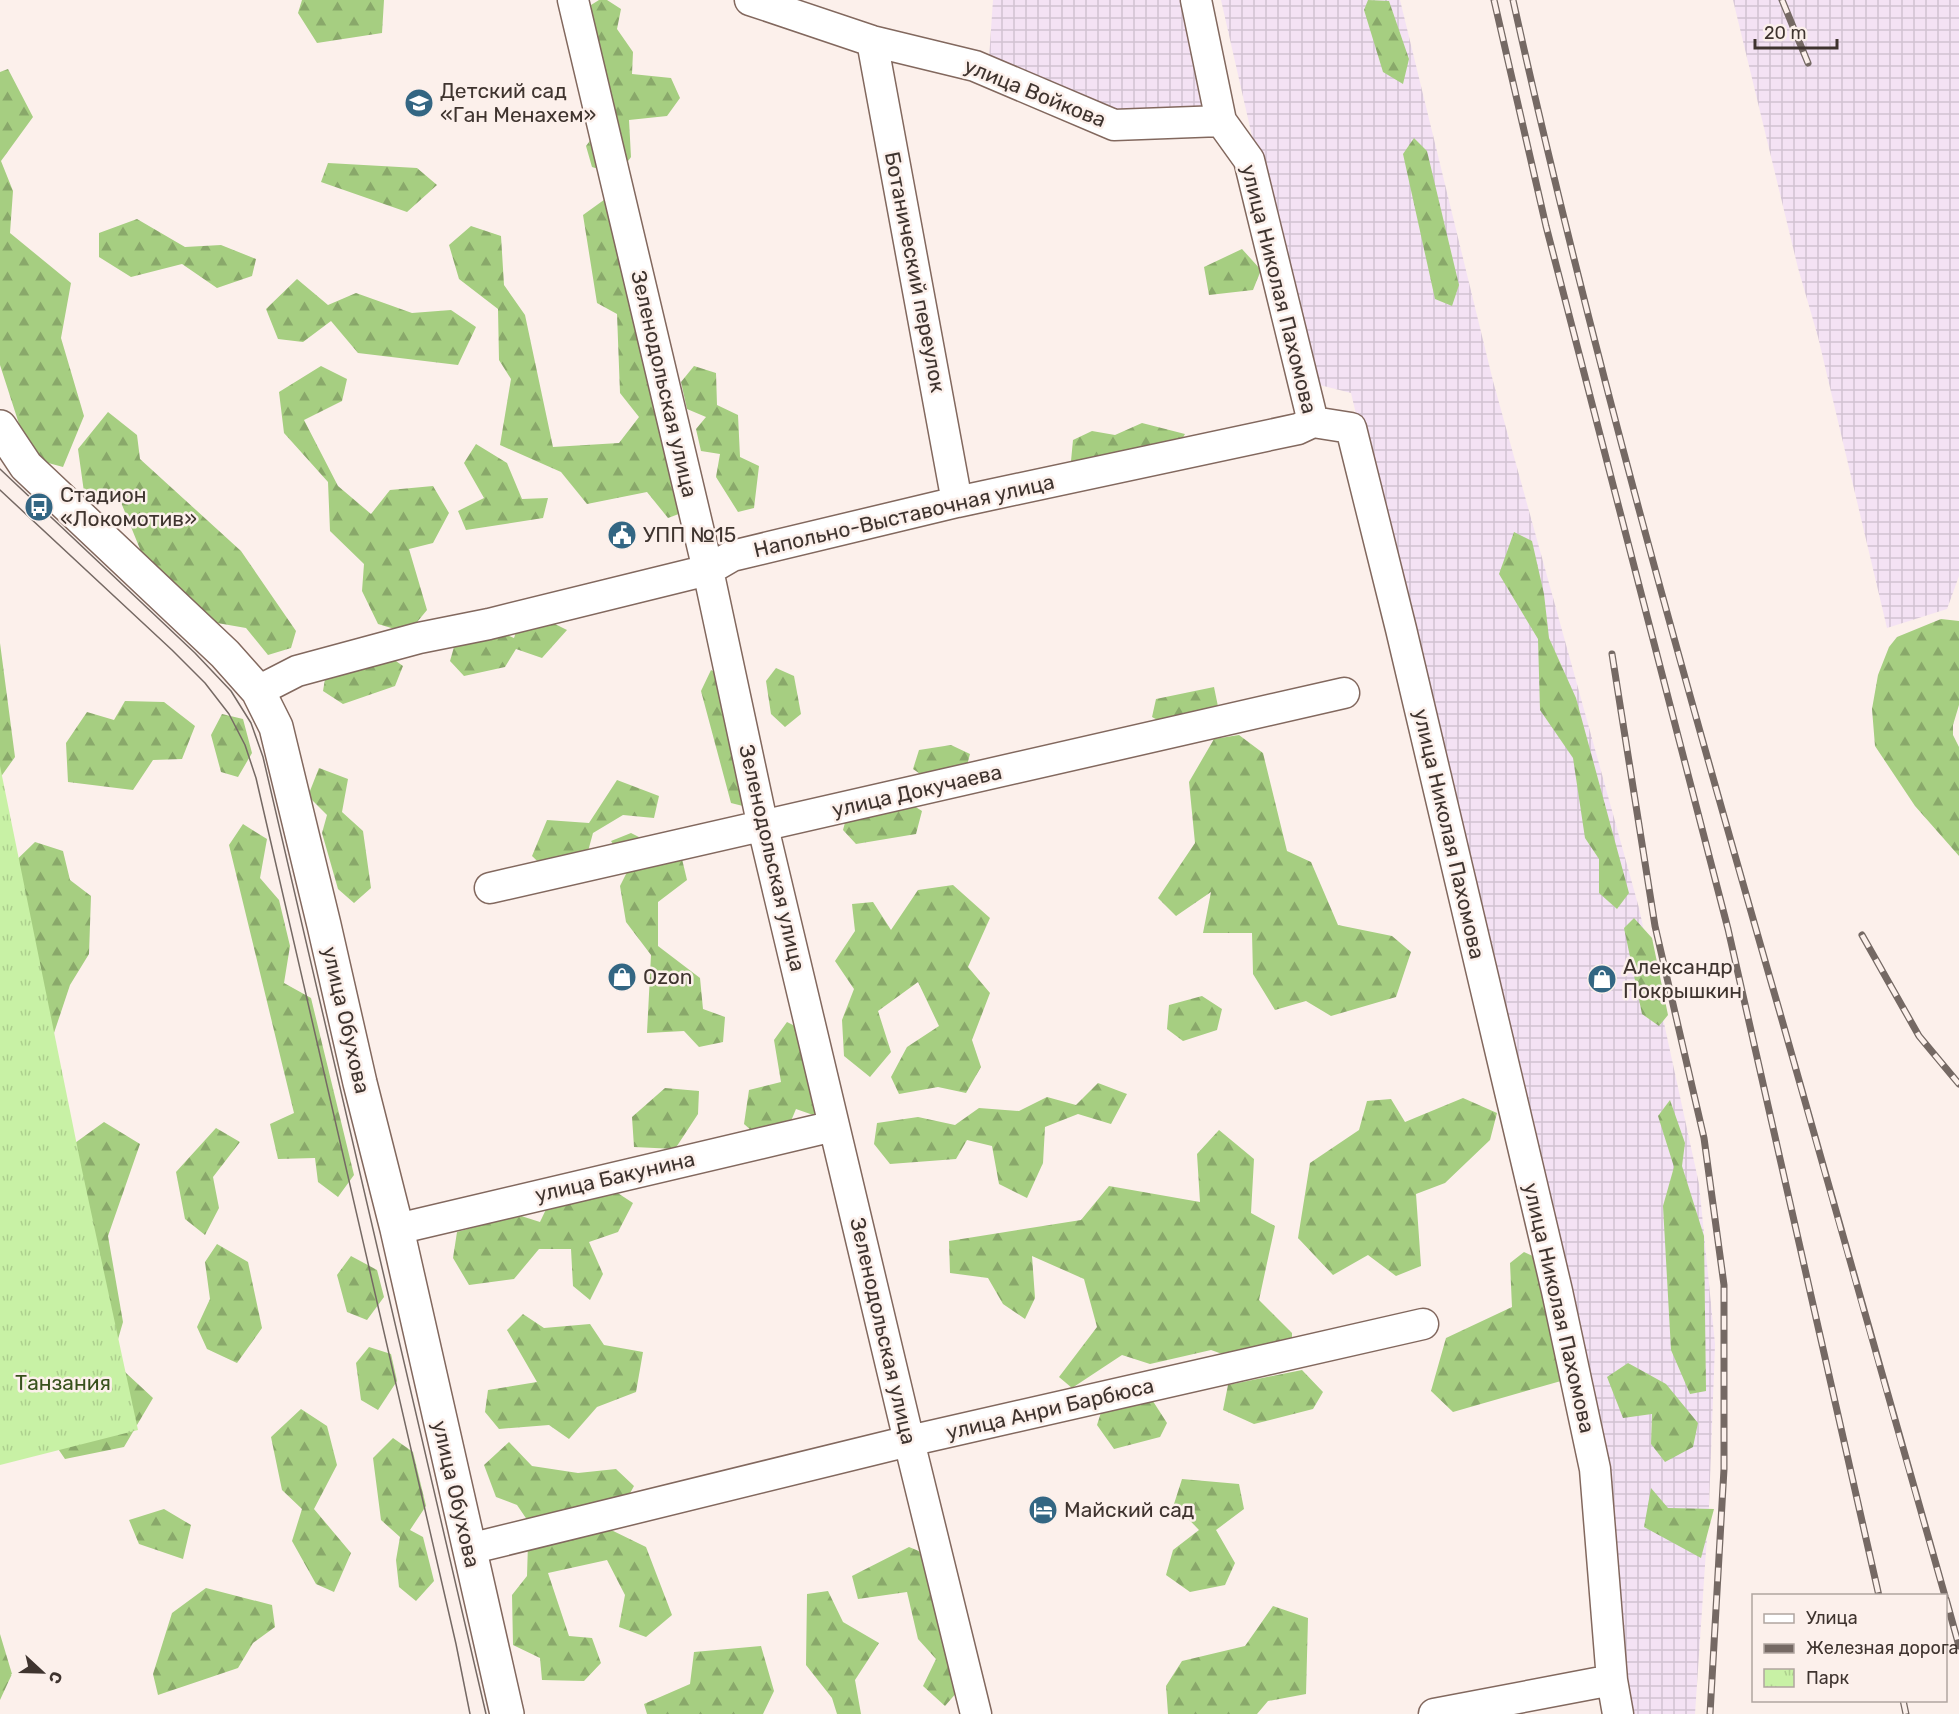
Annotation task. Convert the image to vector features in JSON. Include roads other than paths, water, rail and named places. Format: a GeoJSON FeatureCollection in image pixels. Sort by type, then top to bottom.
{"type":"FeatureCollection","features":[{"type":"Feature","properties":{"kind":"street","name":"Зеленодольская улица"},"geometry":{"type":"LineString","coordinates":[[573,0],[708,570],[763,827],[976,1714]]}},
{"type":"Feature","properties":{"kind":"street","name":"улица Войкова"},"geometry":{"type":"LineString","coordinates":[[750,0],[872,41],[975,66],[1114,125],[1221,121]]}},
{"type":"Feature","properties":{"kind":"street","name":"улица Николая Пахомова"},"geometry":{"type":"LineString","coordinates":[[1196,0],[1221,121],[1249,160],[1314,423],[1351,428],[1401,629],[1557,1291],[1595,1469],[1612,1680],[1618,1714]]}},
{"type":"Feature","properties":{"kind":"street","name":"Ботанический переулок"},"geometry":{"type":"LineString","coordinates":[[872,41],[957,502]]}},
{"type":"Feature","properties":{"kind":"street","name":"Напольно-Выставочная улица"},"geometry":{"type":"LineString","coordinates":[[258,692],[297,671],[419,638],[489,624],[708,570],[732,556],[957,502],[1298,429],[1314,423]]}},
{"type":"Feature","properties":{"kind":"street","name":"улица Обухова"},"geometry":{"type":"LineString","coordinates":[[0,427],[26,466],[225,654],[258,692],[276,727],[397,1229],[507,1714]]}},
{"type":"Feature","properties":{"kind":"street","name":"улица Докучаева"},"geometry":{"type":"LineString","coordinates":[[490,888],[1344,693]]}},
{"type":"Feature","properties":{"kind":"street","name":"улица Бакунина"},"geometry":{"type":"LineString","coordinates":[[397,1229],[834,1126]]}},
{"type":"Feature","properties":{"kind":"street","name":"улица Анри Барбюса"},"geometry":{"type":"LineString","coordinates":[[469,1549],[909,1441],[1423,1324]]}},
{"type":"Feature","properties":{"kind":"street"},"geometry":{"type":"LineString","coordinates":[[1434,1714],[1612,1680]]}},
{"type":"Feature","properties":{"kind":"tram line"},"geometry":{"type":"LineString","coordinates":[[0,469],[195,653],[231,691],[251,723],[263,757],[486,1714]]}},
{"type":"Feature","properties":{"kind":"tram line"},"geometry":{"type":"LineString","coordinates":[[0,490],[205,683],[229,714],[245,745],[256,778],[456,1644],[470,1714]]}},
{"type":"Feature","properties":{"kind":"railway"},"geometry":{"type":"LineString","coordinates":[[1494,0],[1546,226],[1728,929],[1879,1594]]}},
{"type":"Feature","properties":{"kind":"railway"},"geometry":{"type":"LineString","coordinates":[[1513,0],[1573,257],[1640,512],[1944,1594]]}},
{"type":"Feature","properties":{"kind":"railway"},"geometry":{"type":"LineString","coordinates":[[1782,0],[1808,63]]}},
{"type":"Feature","properties":{"kind":"railway"},"geometry":{"type":"LineString","coordinates":[[1612,654],[1655,926],[1704,1138],[1724,1285],[1724,1469],[1710,1714]]}},
{"type":"Feature","properties":{"kind":"railway"},"geometry":{"type":"LineString","coordinates":[[1862,935],[1919,1036],[1959,1084]]}},
{"type":"Feature","properties":{"kind":"railway"},"geometry":{"type":"LineString","coordinates":[[1947,1603],[1959,1646]]}},
{"type":"Feature","properties":{"kind":"railway"},"geometry":{"type":"LineString","coordinates":[[1903,1702],[1906,1714]]}},
{"type":"Feature","properties":{"kind":"place","name":"Детский сад «Ган Менахем»"},"geometry":{"type":"Point","coordinates":[419,103]}},
{"type":"Feature","properties":{"kind":"place","name":"Стадион «Локомотив»"},"geometry":{"type":"Point","coordinates":[39,507]}},
{"type":"Feature","properties":{"kind":"place","name":"УПП №15"},"geometry":{"type":"Point","coordinates":[622,535]}},
{"type":"Feature","properties":{"kind":"place","name":"Ozon"},"geometry":{"type":"Point","coordinates":[622,977]}},
{"type":"Feature","properties":{"kind":"place","name":"Александр Покрышкин"},"geometry":{"type":"Point","coordinates":[1602,979]}},
{"type":"Feature","properties":{"kind":"place","name":"Майский сад"},"geometry":{"type":"Point","coordinates":[1043,1510]}},
{"type":"Feature","properties":{"kind":"park label","name":"Танзания"},"geometry":{"type":"Point","coordinates":[63,1383]}}]}
